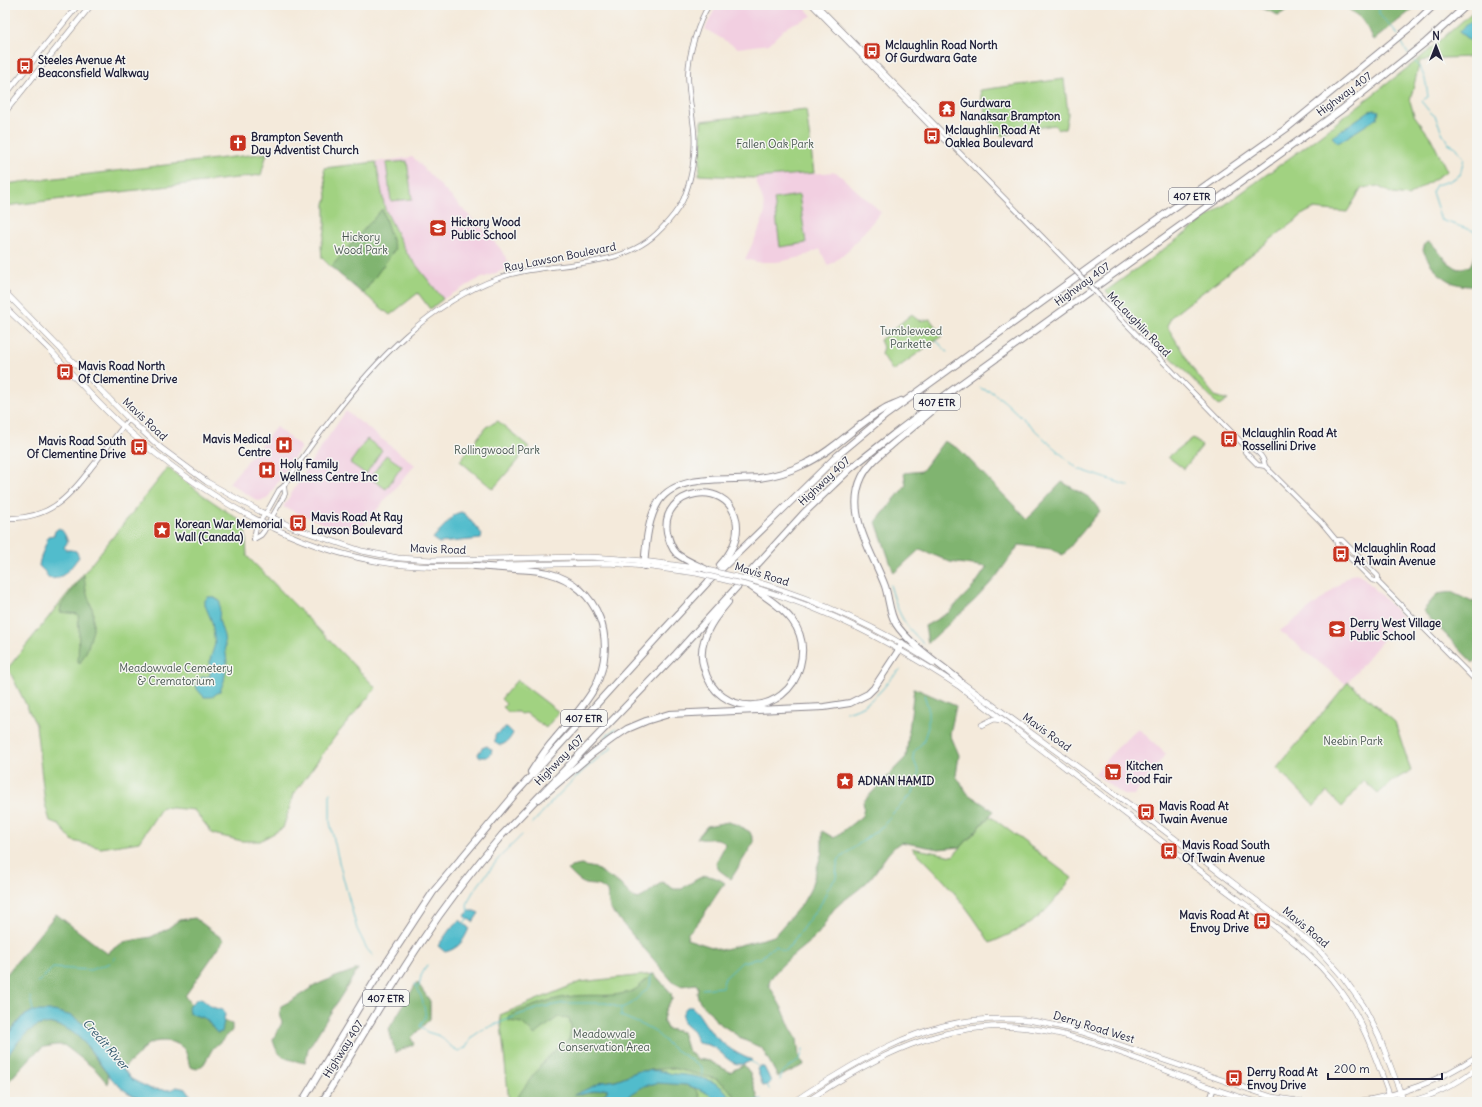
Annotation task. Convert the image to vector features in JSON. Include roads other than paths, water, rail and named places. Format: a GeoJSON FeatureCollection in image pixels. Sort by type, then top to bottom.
{"type":"FeatureCollection","features":[{"type":"Feature","properties":{"kind":"highway","name":"Highway 407"},"geometry":{"type":"LineString","coordinates":[[302,1102],[374,982],[433,892],[516,793],[708,582],[838,455],[913,395],[1287,128],[1413,25],[1434,5]]}},
{"type":"Feature","properties":{"kind":"highway","name":"Highway 407"},"geometry":{"type":"LineString","coordinates":[[323,1100],[421,942],[450,900],[502,835],[676,654],[804,513],[852,468],[894,434],[951,391],[1328,119],[1426,42],[1467,5]]}},
{"type":"Feature","properties":{"kind":"highway"},"geometry":{"type":"LineString","coordinates":[[951,391],[941,403],[874,461],[862,477],[857,492],[856,510],[858,522],[864,538],[886,588],[895,623],[914,644],[961,684]]}},
{"type":"Feature","properties":{"kind":"highway"},"geometry":{"type":"LineString","coordinates":[[644,563],[649,525],[660,500],[672,489],[686,483],[702,480],[761,478],[780,474],[806,464],[882,410],[913,395]]}},
{"type":"Feature","properties":{"kind":"highway"},"geometry":{"type":"LineString","coordinates":[[707,570],[688,561],[676,552],[668,539],[666,526],[668,515],[673,506],[690,494],[713,494],[730,506],[736,516],[737,534],[732,549],[711,575],[708,582]]}},
{"type":"Feature","properties":{"kind":"highway"},"geometry":{"type":"LineString","coordinates":[[475,566],[534,570],[548,572],[561,577],[577,588],[589,600],[600,617],[604,633],[604,662],[594,687],[585,703],[552,741],[516,793]]}},
{"type":"Feature","properties":{"kind":"highway"},"geometry":{"type":"LineString","coordinates":[[736,589],[730,600],[711,623],[704,640],[702,660],[706,676],[717,692],[735,703],[756,705],[771,702],[786,692],[798,674],[802,654],[801,643],[796,626],[787,614],[752,584]]}},
{"type":"Feature","properties":{"kind":"highway"},"geometry":{"type":"LineString","coordinates":[[528,807],[546,794],[569,773],[612,739],[627,729],[669,714],[824,707],[850,703],[868,694],[874,688],[901,646]]}},
{"type":"Feature","properties":{"kind":"main road"},"geometry":{"type":"LineString","coordinates":[[5,95],[78,5]]}},
{"type":"Feature","properties":{"kind":"main road"},"geometry":{"type":"LineString","coordinates":[[5,112],[92,5]]}},
{"type":"Feature","properties":{"kind":"main road","name":"Mavis Road"},"geometry":{"type":"LineString","coordinates":[[5,292],[129,419],[161,448],[207,482],[294,528],[362,551],[398,558],[440,560],[586,557],[707,570],[752,584]]}},
{"type":"Feature","properties":{"kind":"main road","name":"Mavis Road"},"geometry":{"type":"LineString","coordinates":[[5,307],[50,351],[77,381],[123,427],[156,454],[190,480],[260,522],[309,543],[360,558],[394,564],[420,566],[475,566],[586,562],[644,563],[780,589],[849,617],[901,646],[915,658],[961,684],[1141,813],[1290,926],[1321,952],[1343,977],[1363,1005],[1378,1036],[1404,1102]]}},
{"type":"Feature","properties":{"kind":"main road"},"geometry":{"type":"LineString","coordinates":[[50,351],[57,345]]}},
{"type":"Feature","properties":{"kind":"main road","name":"Mavis Road"},"geometry":{"type":"LineString","coordinates":[[961,684],[1003,720],[1242,903],[1295,941],[1341,990],[1354,1010],[1369,1039],[1392,1102]]}},
{"type":"Feature","properties":{"kind":"main road"},"geometry":{"type":"LineString","coordinates":[[982,725],[994,719],[1003,720]]}},
{"type":"Feature","properties":{"kind":"main road","name":"Derry Road West"},"geometry":{"type":"LineString","coordinates":[[794,1102],[867,1056],[923,1031],[944,1025],[999,1019],[1026,1020],[1053,1024],[1082,1032],[1272,1097],[1303,1102]]}},
{"type":"Feature","properties":{"kind":"main road","name":"Derry Road West"},"geometry":{"type":"LineString","coordinates":[[806,1102],[895,1050],[926,1038],[946,1033],[967,1029],[999,1027],[1051,1032],[1080,1040],[1123,1054],[1214,1088],[1258,1102]]}},
{"type":"Feature","properties":{"kind":"main road"},"geometry":{"type":"LineString","coordinates":[[1355,1102],[1390,1096],[1419,1087],[1448,1074],[1477,1056]]}},
{"type":"Feature","properties":{"kind":"main road"},"geometry":{"type":"LineString","coordinates":[[1408,1102],[1423,1098],[1443,1089],[1470,1074],[1477,1068]]}},
{"type":"Feature","properties":{"kind":"street","name":"Ray Lawson Boulevard"},"geometry":{"type":"LineString","coordinates":[[284,486],[285,494],[272,517],[261,535],[254,539],[256,527],[279,490],[284,486],[310,447],[371,370],[391,348],[443,308],[476,288],[499,278],[530,270],[598,261],[626,253],[660,230],[682,202],[691,175],[694,139],[688,72],[695,35],[709,5]]}},
{"type":"Feature","properties":{"kind":"street"},"geometry":{"type":"LineString","coordinates":[[812,5],[944,140],[953,146]]}},
{"type":"Feature","properties":{"kind":"street"},"geometry":{"type":"LineString","coordinates":[[817,5],[947,137],[953,146]]}},
{"type":"Feature","properties":{"kind":"street","name":"McLaughlin Road"},"geometry":{"type":"LineString","coordinates":[[953,146],[1245,446],[1252,447],[1264,460],[1265,466],[1336,540],[1337,545],[1372,580],[1378,582],[1477,682]]}},
{"type":"Feature","properties":{"kind":"street"},"geometry":{"type":"LineString","coordinates":[[5,518],[29,517],[43,513],[62,501],[80,484],[129,419]]}},
{"type":"Feature","properties":{"kind":"street","name":"McLaughlin Road"},"geometry":{"type":"LineString","coordinates":[[1245,446],[1245,452],[1258,465],[1265,466]]}},
{"type":"Feature","properties":{"kind":"street","name":"McLaughlin Road"},"geometry":{"type":"LineString","coordinates":[[1336,540],[1342,540],[1359,556],[1378,576],[1378,582]]}},
{"type":"Feature","properties":{"kind":"street"},"geometry":{"type":"LineString","coordinates":[[1209,1102],[1214,1088]]}},
{"type":"Feature","properties":{"kind":"water"},"geometry":{"type":"Polygon","coordinates":[[[1477,16],[1477,40],[1473,43],[1459,32],[1477,16]]]}},
{"type":"Feature","properties":{"kind":"water"},"geometry":{"type":"Polygon","coordinates":[[[1369,111],[1379,111],[1377,118],[1338,143],[1332,137],[1369,111]]]}},
{"type":"Feature","properties":{"kind":"water"},"geometry":{"type":"Polygon","coordinates":[[[461,512],[465,514],[482,534],[481,539],[439,543],[433,539],[455,514],[461,512]]]}},
{"type":"Feature","properties":{"kind":"water"},"geometry":{"type":"Polygon","coordinates":[[[59,528],[64,532],[68,542],[64,547],[66,550],[76,551],[79,557],[66,573],[53,579],[48,578],[39,566],[48,536],[54,535],[55,531],[59,528]]]}},
{"type":"Feature","properties":{"kind":"water"},"geometry":{"type":"Polygon","coordinates":[[[208,597],[213,597],[220,601],[219,620],[224,636],[227,663],[224,681],[220,691],[212,697],[204,697],[197,689],[196,682],[202,677],[210,676],[210,660],[215,644],[212,622],[205,605],[205,600],[208,597]]]}},
{"type":"Feature","properties":{"kind":"water"},"geometry":{"type":"Polygon","coordinates":[[[507,727],[513,733],[512,735],[505,743],[498,745],[495,742],[495,735],[507,727]]]}},
{"type":"Feature","properties":{"kind":"water"},"geometry":{"type":"Polygon","coordinates":[[[487,746],[492,750],[491,754],[487,757],[479,757],[478,754],[482,748],[487,746]]]}},
{"type":"Feature","properties":{"kind":"water"},"geometry":{"type":"Polygon","coordinates":[[[470,911],[479,913],[473,922],[464,916],[470,911]]]}},
{"type":"Feature","properties":{"kind":"water"},"geometry":{"type":"Polygon","coordinates":[[[460,920],[469,928],[467,933],[463,941],[457,947],[445,952],[438,946],[450,929],[460,920]]]}},
{"type":"Feature","properties":{"kind":"water"},"geometry":{"type":"Polygon","coordinates":[[[201,998],[210,1006],[223,1010],[225,1014],[222,1032],[217,1033],[206,1019],[189,1013],[188,1006],[197,999],[201,998]]]}},
{"type":"Feature","properties":{"kind":"water"},"geometry":{"type":"Polygon","coordinates":[[[687,1007],[692,1007],[698,1013],[709,1030],[726,1045],[738,1054],[752,1060],[739,1064],[734,1063],[711,1046],[698,1043],[693,1032],[683,1023],[683,1014],[687,1007]]]}},
{"type":"Feature","properties":{"kind":"water","name":"Credit River"},"geometry":{"type":"Polygon","coordinates":[[[33,1011],[54,1011],[72,1016],[94,1031],[131,1079],[151,1089],[170,1090],[177,1087],[186,1089],[195,1102],[151,1101],[127,1092],[108,1074],[85,1044],[76,1035],[66,1028],[53,1024],[38,1026],[25,1034],[5,1060],[5,1038],[22,1017],[33,1011]]]}},
{"type":"Feature","properties":{"kind":"water"},"geometry":{"type":"Polygon","coordinates":[[[759,1067],[764,1067],[768,1075],[771,1082],[768,1085],[763,1086],[757,1069],[759,1067]]]}},
{"type":"Feature","properties":{"kind":"water"},"geometry":{"type":"Polygon","coordinates":[[[639,1071],[661,1071],[699,1077],[715,1083],[722,1088],[733,1102],[715,1102],[710,1095],[686,1085],[657,1083],[644,1086],[619,1102],[594,1102],[607,1092],[607,1088],[574,1095],[602,1082],[616,1080],[639,1071]]]}},
{"type":"Feature","properties":{"kind":"waterway"},"geometry":{"type":"LineString","coordinates":[[1379,5],[1379,14],[1398,35]]}},
{"type":"Feature","properties":{"kind":"waterway"},"geometry":{"type":"LineString","coordinates":[[1400,39],[1408,54]]}},
{"type":"Feature","properties":{"kind":"waterway"},"geometry":{"type":"LineString","coordinates":[[1412,58],[1422,71],[1426,85],[1428,97],[1421,101],[1435,116],[1448,143],[1456,147],[1464,158],[1460,175],[1449,181],[1436,185],[1432,192],[1441,220],[1477,232]]}},
{"type":"Feature","properties":{"kind":"waterway"},"geometry":{"type":"LineString","coordinates":[[1477,247],[1475,254],[1477,256]]}},
{"type":"Feature","properties":{"kind":"waterway"},"geometry":{"type":"LineString","coordinates":[[937,341],[947,352]]}},
{"type":"Feature","properties":{"kind":"waterway"},"geometry":{"type":"LineString","coordinates":[[979,387],[992,392],[1004,401],[1078,469],[1129,486]]}},
{"type":"Feature","properties":{"kind":"waterway"},"geometry":{"type":"LineString","coordinates":[[890,585],[902,618],[911,631],[925,645]]}},
{"type":"Feature","properties":{"kind":"waterway"},"geometry":{"type":"LineString","coordinates":[[846,712],[858,708],[872,699],[900,670]]}},
{"type":"Feature","properties":{"kind":"waterway"},"geometry":{"type":"LineString","coordinates":[[702,989],[722,987],[725,978],[742,962],[761,958],[770,949],[776,946],[786,951],[822,902],[828,888],[836,878],[839,859],[884,825],[893,813],[913,793],[919,773],[913,758],[914,752],[923,742],[928,727],[928,707],[924,695]]}},
{"type":"Feature","properties":{"kind":"waterway"},"geometry":{"type":"LineString","coordinates":[[606,739],[605,737],[616,729]]}},
{"type":"Feature","properties":{"kind":"waterway"},"geometry":{"type":"LineString","coordinates":[[532,824],[570,783],[612,748],[611,746]]}},
{"type":"Feature","properties":{"kind":"waterway"},"geometry":{"type":"LineString","coordinates":[[330,793],[330,822],[339,862],[357,929],[367,949],[373,956]]}},
{"type":"Feature","properties":{"kind":"waterway"},"geometry":{"type":"LineString","coordinates":[[470,913],[467,906],[473,892],[499,858],[522,835]]}},
{"type":"Feature","properties":{"kind":"waterway"},"geometry":{"type":"LineString","coordinates":[[464,923],[468,918]]}},
{"type":"Feature","properties":{"kind":"waterway"},"geometry":{"type":"LineString","coordinates":[[36,984],[53,968],[90,970],[110,963]]}},
{"type":"Feature","properties":{"kind":"waterway"},"geometry":{"type":"LineString","coordinates":[[419,987],[421,976],[427,965]]}},
{"type":"Feature","properties":{"kind":"waterway"},"geometry":{"type":"LineString","coordinates":[[415,984],[425,1011],[425,1018],[420,1026],[427,1032],[440,1036],[450,1046],[458,1051],[465,1048],[472,1037],[482,1030],[521,1014],[543,1007],[565,1003],[606,1003],[621,1008],[631,1004],[650,986],[651,974]]}},
{"type":"Feature","properties":{"kind":"waterway"},"geometry":{"type":"LineString","coordinates":[[30,997],[33,1011]]}},
{"type":"Feature","properties":{"kind":"waterway"},"geometry":{"type":"LineString","coordinates":[[621,1009],[621,1016],[652,1029],[671,1047],[702,1067],[702,1077]]}},
{"type":"Feature","properties":{"kind":"waterway"},"geometry":{"type":"LineString","coordinates":[[780,1080],[784,1071],[800,1059],[803,1049]]}},
{"type":"Feature","properties":{"kind":"waterway"},"geometry":{"type":"LineString","coordinates":[[750,1061],[757,1065],[760,1069]]}},
{"type":"Feature","properties":{"kind":"waterway"},"geometry":{"type":"LineString","coordinates":[[767,1084],[769,1089]]}},
{"type":"Feature","properties":{"kind":"waterway"},"geometry":{"type":"LineString","coordinates":[[749,1102],[762,1099]]}},
{"type":"Feature","properties":{"kind":"place","name":"Mclaughlin Road North Of Gurdwara Gate"},"geometry":{"type":"Point","coordinates":[872,51]}},
{"type":"Feature","properties":{"kind":"place","name":"Steeles Avenue At Beaconsfield Walkway"},"geometry":{"type":"Point","coordinates":[25,66]}},
{"type":"Feature","properties":{"kind":"place","name":"Gurdwara Nanaksar Brampton"},"geometry":{"type":"Point","coordinates":[947,109]}},
{"type":"Feature","properties":{"kind":"place","name":"Mclaughlin Road At Oaklea Boulevard"},"geometry":{"type":"Point","coordinates":[932,136]}},
{"type":"Feature","properties":{"kind":"place","name":"Brampton Seventh Day Adventist Church"},"geometry":{"type":"Point","coordinates":[238,143]}},
{"type":"Feature","properties":{"kind":"place","name":"Hickory Wood Public School"},"geometry":{"type":"Point","coordinates":[438,228]}},
{"type":"Feature","properties":{"kind":"place","name":"Mavis Road North Of Clementine Drive"},"geometry":{"type":"Point","coordinates":[65,372]}},
{"type":"Feature","properties":{"kind":"place","name":"Mclaughlin Road At Rossellini Drive"},"geometry":{"type":"Point","coordinates":[1229,439]}},
{"type":"Feature","properties":{"kind":"place","name":"Mavis Medical Centre"},"geometry":{"type":"Point","coordinates":[284,445]}},
{"type":"Feature","properties":{"kind":"place","name":"Mavis Road South Of Clementine Drive"},"geometry":{"type":"Point","coordinates":[139,447]}},
{"type":"Feature","properties":{"kind":"place","name":"Holy Family Wellness Centre Inc"},"geometry":{"type":"Point","coordinates":[267,470]}},
{"type":"Feature","properties":{"kind":"place","name":"Mavis Road At Ray Lawson Boulevard"},"geometry":{"type":"Point","coordinates":[298,523]}},
{"type":"Feature","properties":{"kind":"place","name":"Korean War Memorial Wall (Canada)"},"geometry":{"type":"Point","coordinates":[162,530]}},
{"type":"Feature","properties":{"kind":"place","name":"Mclaughlin Road At Twain Avenue"},"geometry":{"type":"Point","coordinates":[1341,554]}},
{"type":"Feature","properties":{"kind":"place","name":"Derry West Village Public School"},"geometry":{"type":"Point","coordinates":[1337,629]}},
{"type":"Feature","properties":{"kind":"place","name":"Kitchen Food Fair"},"geometry":{"type":"Point","coordinates":[1113,772]}},
{"type":"Feature","properties":{"kind":"place","name":"ADNAN HAMID"},"geometry":{"type":"Point","coordinates":[845,781]}},
{"type":"Feature","properties":{"kind":"place","name":"Mavis Road At Twain Avenue"},"geometry":{"type":"Point","coordinates":[1146,812]}},
{"type":"Feature","properties":{"kind":"place","name":"Mavis Road South Of Twain Avenue"},"geometry":{"type":"Point","coordinates":[1169,851]}},
{"type":"Feature","properties":{"kind":"place","name":"Mavis Road At Envoy Drive"},"geometry":{"type":"Point","coordinates":[1262,921]}},
{"type":"Feature","properties":{"kind":"place","name":"Derry Road At Envoy Drive"},"geometry":{"type":"Point","coordinates":[1234,1078]}},
{"type":"Feature","properties":{"kind":"park label","name":"Fallen Oak Park"},"geometry":{"type":"Point","coordinates":[775,144]}},
{"type":"Feature","properties":{"kind":"park label","name":"Hickory Wood Park"},"geometry":{"type":"Point","coordinates":[361,243]}},
{"type":"Feature","properties":{"kind":"park label","name":"Tumbleweed Parkette"},"geometry":{"type":"Point","coordinates":[911,337]}},
{"type":"Feature","properties":{"kind":"park label","name":"Rollingwood Park"},"geometry":{"type":"Point","coordinates":[497,450]}},
{"type":"Feature","properties":{"kind":"park label","name":"Meadowvale Cemetery & Crematorium"},"geometry":{"type":"Point","coordinates":[176,674]}},
{"type":"Feature","properties":{"kind":"park label","name":"Neebin Park"},"geometry":{"type":"Point","coordinates":[1353,741]}},
{"type":"Feature","properties":{"kind":"park label","name":"Meadowvale Conservation Area"},"geometry":{"type":"Point","coordinates":[604,1040]}}]}
